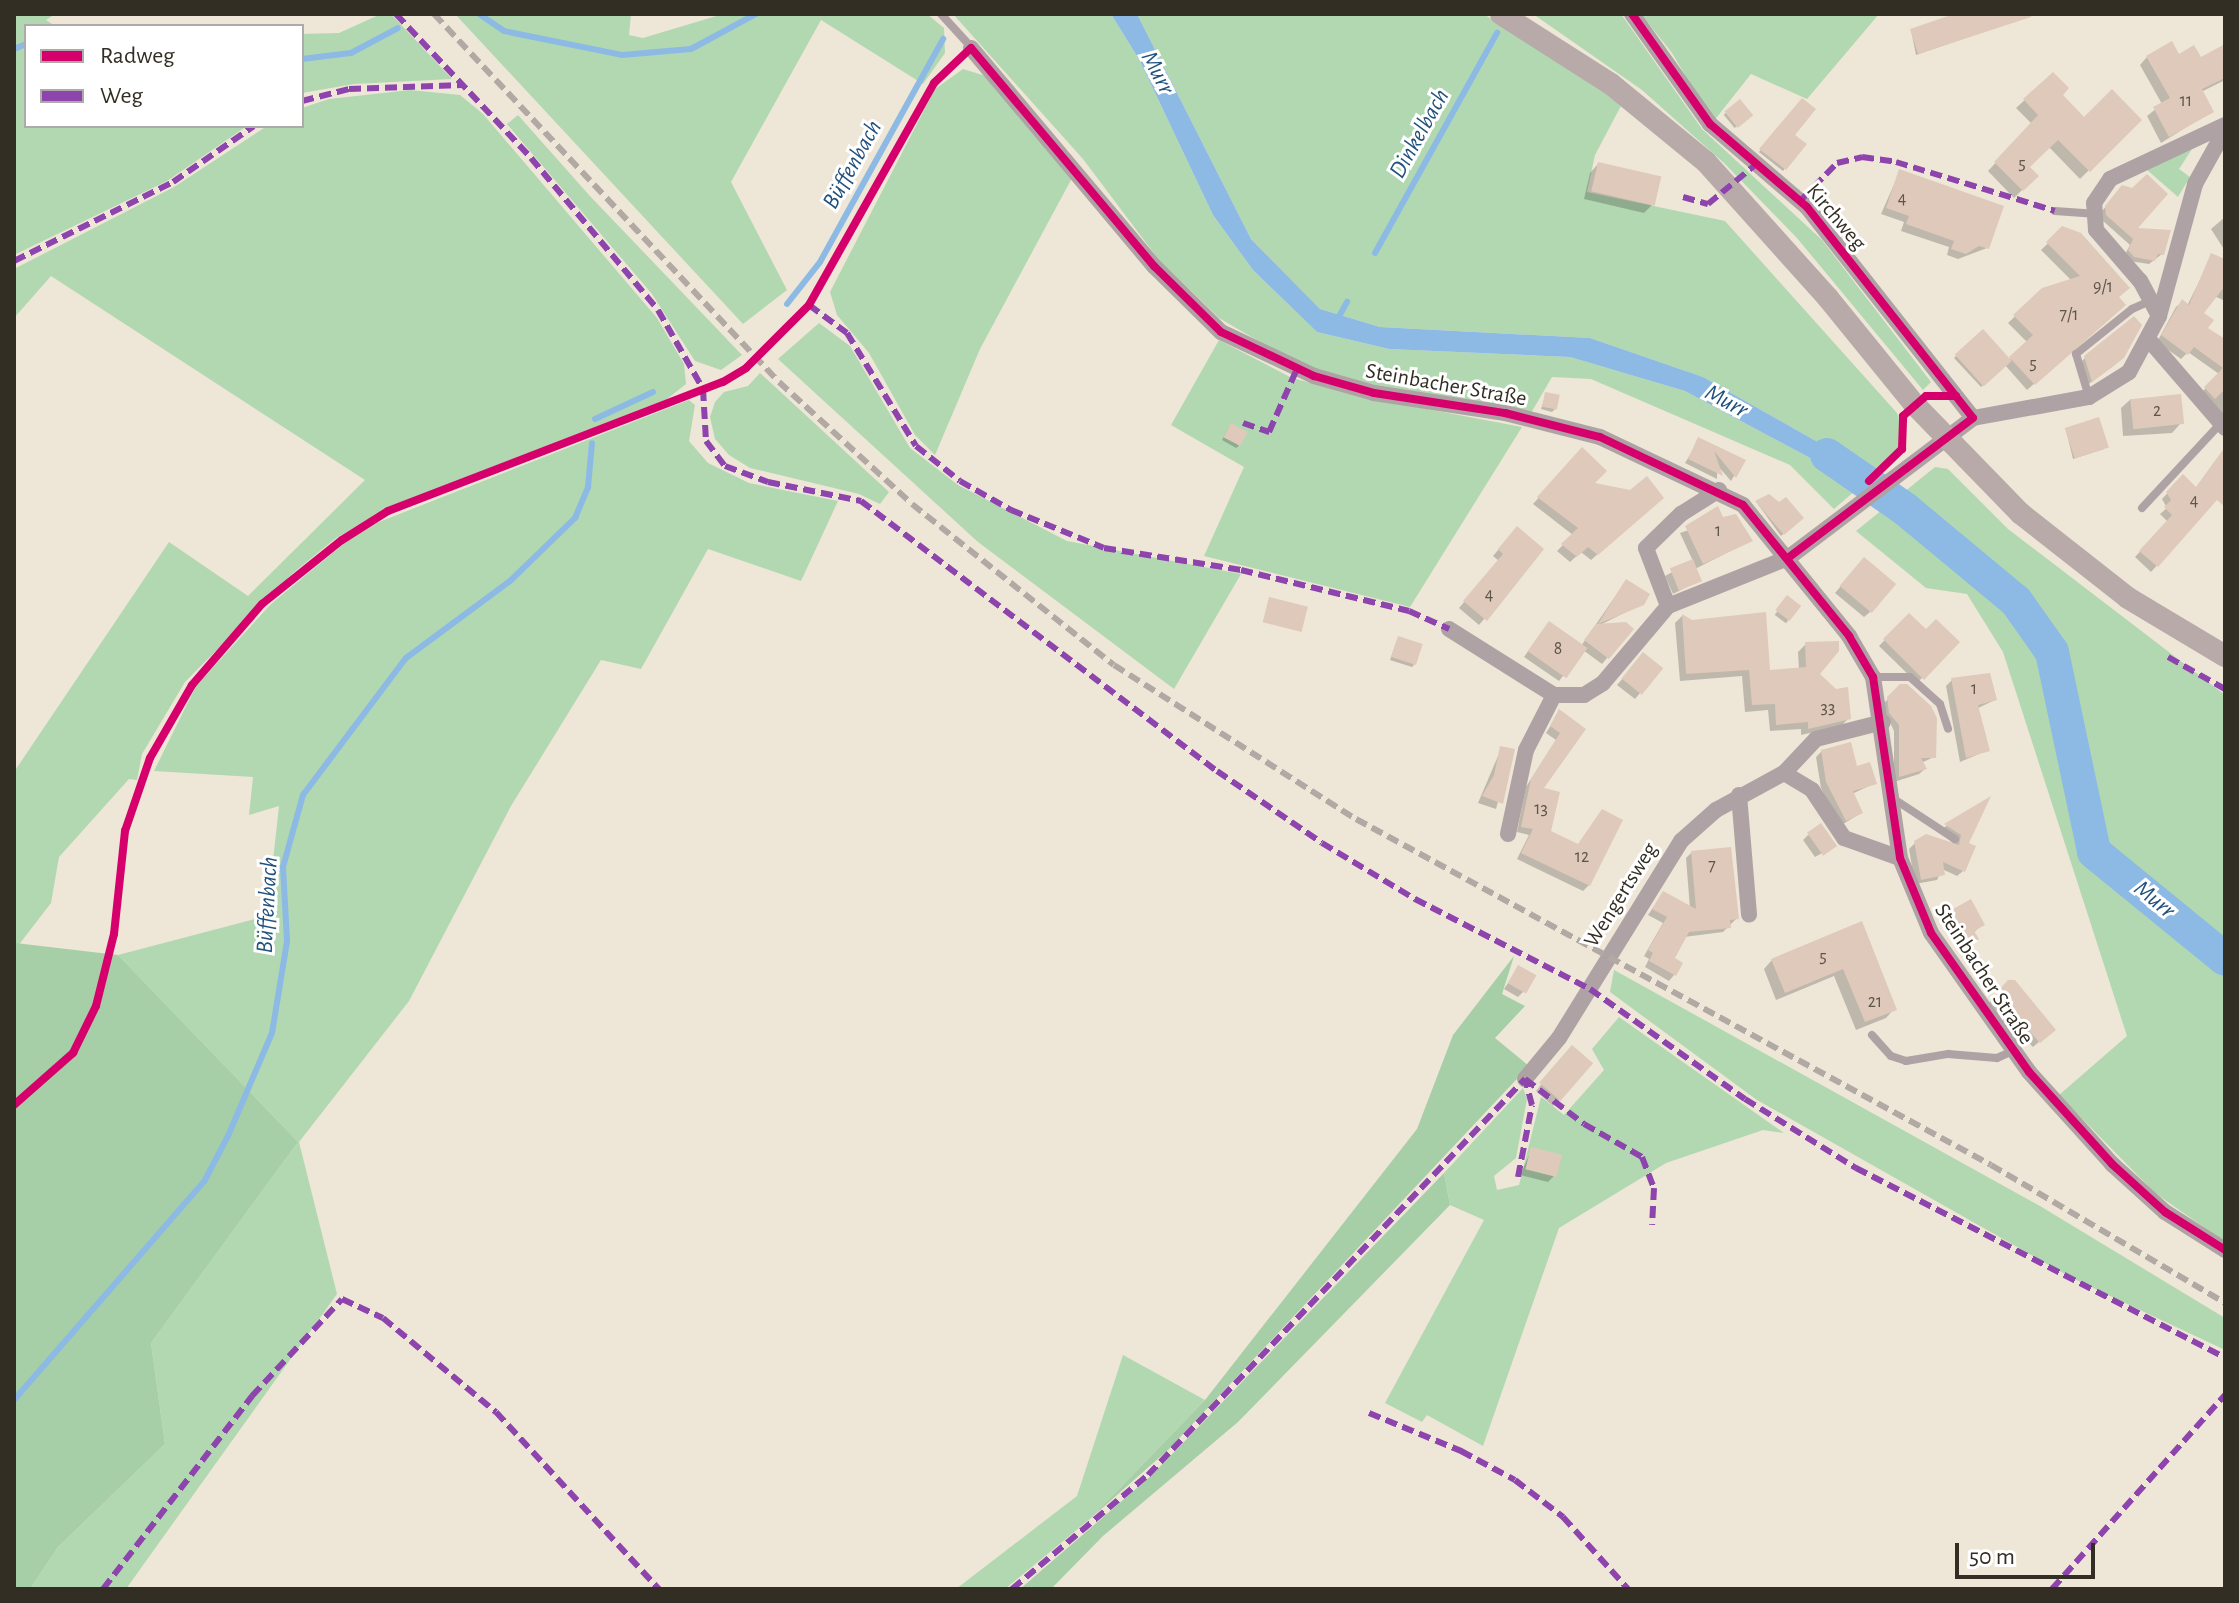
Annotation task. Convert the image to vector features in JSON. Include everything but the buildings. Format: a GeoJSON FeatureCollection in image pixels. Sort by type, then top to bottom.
{"type":"FeatureCollection","features":[{"type":"Feature","properties":{"kind":"street"},"geometry":{"type":"LineString","coordinates":[[1501,14],[1611,84],[1706,162],[1944,437],[2020,513],[2086,568],[2225,656]]}},
{"type":"Feature","properties":{"kind":"street","name":"Kirchweg"},"geometry":{"type":"LineString","coordinates":[[1632,14],[1710,124],[1807,207],[1973,418]]}},
{"type":"Feature","properties":{"kind":"street","name":"Steinbacher Straße"},"geometry":{"type":"LineString","coordinates":[[971,48],[1154,266],[1221,332],[1314,376],[1374,393],[1505,413],[1600,437],[1719,490],[1743,505],[1788,558],[1873,677],[1883,722],[1900,858],[1931,933],[2013,1051],[2139,1191],[2225,1250]]}},
{"type":"Feature","properties":{"kind":"street"},"geometry":{"type":"LineString","coordinates":[[2155,308],[2096,230],[2094,203],[2110,179],[2225,128]]}},
{"type":"Feature","properties":{"kind":"street"},"geometry":{"type":"LineString","coordinates":[[1449,629],[1554,695],[1584,695],[1603,683],[1668,606],[1788,558],[1846,518],[1944,437],[1973,418],[2089,397],[2129,372],[2150,341],[2155,308],[2195,184],[2225,128]]}},
{"type":"Feature","properties":{"kind":"street"},"geometry":{"type":"LineString","coordinates":[[2150,341],[2223,426]]}},
{"type":"Feature","properties":{"kind":"street"},"geometry":{"type":"LineString","coordinates":[[1668,606],[1646,548],[1681,514],[1719,490]]}},
{"type":"Feature","properties":{"kind":"street"},"geometry":{"type":"LineString","coordinates":[[1508,834],[1526,750],[1554,695]]}},
{"type":"Feature","properties":{"kind":"street"},"geometry":{"type":"LineString","coordinates":[[1883,722],[1816,739],[1784,773],[1812,790],[1844,838],[1900,858]]}},
{"type":"Feature","properties":{"kind":"street","name":"Wengertsweg"},"geometry":{"type":"LineString","coordinates":[[1525,1079],[1559,1038],[1681,841],[1739,795],[1784,773]]}},
{"type":"Feature","properties":{"kind":"street"},"geometry":{"type":"LineString","coordinates":[[1739,795],[1749,915]]}},
{"type":"Feature","properties":{"kind":"lane","name":"Steinbacher Straße"},"geometry":{"type":"LineString","coordinates":[[941,14],[971,48]]}},
{"type":"Feature","properties":{"kind":"lane"},"geometry":{"type":"LineString","coordinates":[[2055,211],[2094,214]]}},
{"type":"Feature","properties":{"kind":"lane"},"geometry":{"type":"LineString","coordinates":[[2089,397],[2076,354],[2132,309],[2155,308]]}},
{"type":"Feature","properties":{"kind":"lane"},"geometry":{"type":"LineString","coordinates":[[2142,508],[2223,426]]}},
{"type":"Feature","properties":{"kind":"lane"},"geometry":{"type":"LineString","coordinates":[[1873,677],[1910,677],[1940,704],[1948,729]]}},
{"type":"Feature","properties":{"kind":"lane"},"geometry":{"type":"LineString","coordinates":[[1893,798],[1955,839]]}},
{"type":"Feature","properties":{"kind":"lane"},"geometry":{"type":"LineString","coordinates":[[1872,1035],[1891,1056],[1906,1061],[1948,1054],[1997,1058],[2013,1051]]}},
{"type":"Feature","properties":{"kind":"green space"},"geometry":{"type":"Polygon","coordinates":[[[14,14],[55,14],[46,20],[52,24],[24,24],[24,128],[244,128],[167,181],[14,255],[14,14]]]}},
{"type":"Feature","properties":{"kind":"green space"},"geometry":{"type":"Polygon","coordinates":[[[381,14],[391,14],[452,79],[354,84],[304,93],[304,34],[339,33],[381,14]]]}},
{"type":"Feature","properties":{"kind":"green space"},"geometry":{"type":"Polygon","coordinates":[[[455,14],[631,14],[629,35],[643,38],[723,14],[927,14],[944,28],[945,53],[923,84],[821,20],[731,182],[787,290],[743,324],[455,14]]]}},
{"type":"Feature","properties":{"kind":"green space"},"geometry":{"type":"Polygon","coordinates":[[[953,14],[1111,14],[1140,61],[1213,215],[1253,270],[1317,332],[1389,349],[1570,357],[1685,391],[1825,466],[1856,490],[1834,509],[1790,465],[1591,379],[1552,377],[1531,413],[1377,387],[1301,366],[1219,318],[1159,260],[1083,159],[953,14]]]}},
{"type":"Feature","properties":{"kind":"green space"},"geometry":{"type":"Polygon","coordinates":[[[1137,14],[1485,15],[1623,102],[1595,155],[1587,192],[1725,221],[1897,413],[1903,431],[1901,449],[1874,474],[1703,377],[1590,338],[1380,327],[1320,309],[1251,239],[1137,14]]]}},
{"type":"Feature","properties":{"kind":"green space"},"geometry":{"type":"Polygon","coordinates":[[[1533,14],[1621,14],[1702,129],[1822,240],[1931,382],[1923,390],[1797,238],[1724,163],[1642,90],[1533,14]]]}},
{"type":"Feature","properties":{"kind":"green space"},"geometry":{"type":"Polygon","coordinates":[[[1641,14],[1879,14],[1807,99],[1751,74],[1713,122],[1672,53],[1641,14]]]}},
{"type":"Feature","properties":{"kind":"green space"},"geometry":{"type":"Polygon","coordinates":[[[963,69],[989,77],[1072,178],[980,349],[935,455],[915,435],[869,353],[837,315],[830,292],[935,89],[963,69]]]}},
{"type":"Feature","properties":{"kind":"green space"},"geometry":{"type":"Polygon","coordinates":[[[410,90],[460,95],[483,114],[657,318],[684,364],[686,384],[667,399],[392,506],[336,538],[293,573],[185,682],[142,754],[137,780],[129,779],[59,857],[51,903],[14,951],[14,772],[169,542],[248,596],[365,480],[51,276],[14,318],[14,269],[174,187],[264,128],[304,128],[304,107],[329,99],[410,90]]]}},
{"type":"Feature","properties":{"kind":"green space"},"geometry":{"type":"Polygon","coordinates":[[[518,115],[589,195],[742,355],[721,370],[695,361],[652,294],[507,124],[518,115]]]}},
{"type":"Feature","properties":{"kind":"green space"},"geometry":{"type":"Polygon","coordinates":[[[2192,149],[2179,169],[2190,177],[2178,197],[2146,169],[2192,149]]]}},
{"type":"Feature","properties":{"kind":"green space"},"geometry":{"type":"Polygon","coordinates":[[[819,323],[850,346],[910,448],[958,485],[1067,541],[1241,574],[1174,689],[978,542],[778,359],[819,323]]]}},
{"type":"Feature","properties":{"kind":"green space"},"geometry":{"type":"Polygon","coordinates":[[[1219,340],[1292,378],[1369,398],[1522,427],[1410,607],[1204,556],[1244,467],[1171,425],[1219,340]]]}},
{"type":"Feature","properties":{"kind":"green space"},"geometry":{"type":"Polygon","coordinates":[[[760,373],[889,492],[880,504],[859,494],[750,468],[729,455],[715,439],[710,417],[715,402],[724,392],[748,386],[760,373]]]}},
{"type":"Feature","properties":{"kind":"green space"},"geometry":{"type":"Polygon","coordinates":[[[689,400],[695,405],[689,441],[708,463],[749,483],[838,501],[801,581],[708,549],[641,669],[601,660],[511,806],[409,1001],[299,1142],[337,1294],[126,1589],[30,1589],[58,1547],[165,1444],[151,1343],[298,1142],[118,955],[274,914],[271,879],[279,806],[249,815],[253,777],[154,771],[196,686],[271,604],[346,542],[379,522],[689,400]]]}},
{"type":"Feature","properties":{"kind":"green space"},"geometry":{"type":"Polygon","coordinates":[[[1935,467],[1948,469],[2008,529],[2225,695],[2225,1242],[2155,1193],[2059,1095],[2127,1036],[2003,652],[1967,594],[1926,588],[1856,531],[1935,467]]]}},
{"type":"Feature","properties":{"kind":"green space"},"geometry":{"type":"Polygon","coordinates":[[[15,943],[118,955],[298,1142],[151,1343],[165,1444],[58,1547],[30,1589],[14,1589],[15,943]]]}},
{"type":"Feature","properties":{"kind":"green space"},"geometry":{"type":"Polygon","coordinates":[[[1514,956],[1502,994],[1525,1006],[1495,1038],[1529,1066],[1169,1449],[1091,1518],[1205,1400],[1417,1129],[1453,1035],[1514,956]]]}},
{"type":"Feature","properties":{"kind":"green space"},"geometry":{"type":"Polygon","coordinates":[[[1614,970],[2040,1206],[2225,1318],[2225,1350],[2072,1278],[1757,1100],[1610,992],[1614,970]]]}},
{"type":"Feature","properties":{"kind":"green space"},"geometry":{"type":"Polygon","coordinates":[[[1619,1017],[1784,1133],[1763,1130],[1666,1163],[1559,1228],[1483,1446],[1427,1415],[1422,1422],[1385,1403],[1484,1220],[1450,1205],[1444,1173],[1523,1088],[1527,1099],[1516,1158],[1494,1176],[1497,1190],[1519,1185],[1541,1097],[1564,1115],[1604,1070],[1592,1049],[1619,1017]]]}},
{"type":"Feature","properties":{"kind":"green space"},"geometry":{"type":"Polygon","coordinates":[[[1444,1173],[1450,1205],[1238,1422],[1103,1536],[1051,1589],[1020,1589],[1152,1475],[1444,1173]]]}},
{"type":"Feature","properties":{"kind":"green space"},"geometry":{"type":"Polygon","coordinates":[[[1123,1355],[1205,1400],[1091,1518],[1005,1589],[956,1589],[1077,1496],[1123,1355]]]}},
{"type":"Feature","properties":{"kind":"water"},"geometry":{"type":"Polygon","coordinates":[[[1111,14],[1137,14],[1251,239],[1320,309],[1380,327],[1590,338],[1703,377],[1874,474],[1856,490],[1825,466],[1685,391],[1570,357],[1389,349],[1317,332],[1253,270],[1213,215],[1140,61],[1111,14]]]}},
{"type":"Feature","properties":{"kind":"waterway"},"geometry":{"type":"LineString","coordinates":[[479,14],[504,31],[622,55],[691,49],[756,14]]}},
{"type":"Feature","properties":{"kind":"waterway"},"geometry":{"type":"LineString","coordinates":[[304,59],[351,53],[398,28]]}},
{"type":"Feature","properties":{"kind":"waterway","name":"Dinkelbach"},"geometry":{"type":"LineString","coordinates":[[1375,253],[1497,33]]}},
{"type":"Feature","properties":{"kind":"waterway","name":"Büffenbach"},"geometry":{"type":"LineString","coordinates":[[787,304],[820,262],[943,39]]}},
{"type":"Feature","properties":{"kind":"waterway"},"geometry":{"type":"LineString","coordinates":[[14,49],[24,45]]}},
{"type":"Feature","properties":{"kind":"waterway","name":"Dinkelbach"},"geometry":{"type":"LineString","coordinates":[[1337,320],[1347,302]]}},
{"type":"Feature","properties":{"kind":"waterway","name":"Büffenbach"},"geometry":{"type":"LineString","coordinates":[[595,419],[653,392]]}},
{"type":"Feature","properties":{"kind":"waterway","name":"Büffenbach"},"geometry":{"type":"LineString","coordinates":[[14,1400],[205,1180],[228,1136],[272,1033],[287,941],[283,867],[303,795],[406,658],[510,581],[575,518],[588,487],[592,443]]}},
{"type":"Feature","properties":{"kind":"waterway","name":"Murr"},"geometry":{"type":"LineString","coordinates":[[1827,455],[1905,509],[2016,601],[2052,652],[2094,852],[2225,959]]}},
{"type":"Feature","properties":{"kind":"railway"},"geometry":{"type":"LineString","coordinates":[[434,14],[779,382],[912,504],[1114,665],[1356,819],[1991,1165],[2225,1303]]}},
{"type":"Feature","properties":{"kind":"marked path"},"geometry":{"type":"LineString","coordinates":[[396,14],[531,158],[658,310],[703,389],[706,441],[725,466],[768,482],[861,501],[1217,771],[1322,843],[1415,899],[1590,989],[1745,1099],[1856,1168],[2225,1358]]}},
{"type":"Feature","properties":{"kind":"marked path"},"geometry":{"type":"LineString","coordinates":[[304,100],[349,89],[463,85]]}},
{"type":"Feature","properties":{"kind":"marked path"},"geometry":{"type":"LineString","coordinates":[[14,261],[173,182],[251,128]]}},
{"type":"Feature","properties":{"kind":"marked path"},"geometry":{"type":"LineString","coordinates":[[1801,200],[1837,163],[1862,157],[1896,162],[2055,211]]}},
{"type":"Feature","properties":{"kind":"marked path"},"geometry":{"type":"LineString","coordinates":[[1683,197],[1708,204],[1754,166]]}},
{"type":"Feature","properties":{"kind":"marked path"},"geometry":{"type":"LineString","coordinates":[[809,305],[847,333],[916,446],[960,481],[1011,510],[1104,548],[1241,570],[1409,611],[1449,629]]}},
{"type":"Feature","properties":{"kind":"marked path"},"geometry":{"type":"LineString","coordinates":[[1243,423],[1269,432],[1296,371]]}},
{"type":"Feature","properties":{"kind":"marked path"},"geometry":{"type":"LineString","coordinates":[[2168,657],[2225,689]]}},
{"type":"Feature","properties":{"kind":"marked path"},"geometry":{"type":"LineString","coordinates":[[1525,1079],[1584,1124],[1642,1157],[1654,1188],[1652,1225]]}},
{"type":"Feature","properties":{"kind":"marked path"},"geometry":{"type":"LineString","coordinates":[[1518,1177],[1532,1105],[1525,1079]]}},
{"type":"Feature","properties":{"kind":"marked path"},"geometry":{"type":"LineString","coordinates":[[1012,1589],[1148,1475],[1525,1079]]}},
{"type":"Feature","properties":{"kind":"marked path"},"geometry":{"type":"LineString","coordinates":[[103,1589],[252,1396],[342,1299],[383,1318],[496,1412],[659,1589]]}},
{"type":"Feature","properties":{"kind":"marked path"},"geometry":{"type":"LineString","coordinates":[[2052,1589],[2225,1395]]}},
{"type":"Feature","properties":{"kind":"marked path"},"geometry":{"type":"LineString","coordinates":[[1369,1413],[1461,1451],[1515,1480],[1563,1517],[1628,1589]]}},
{"type":"Feature","properties":{"kind":"cycle path"},"geometry":{"type":"LineString","coordinates":[[1632,14],[1710,124],[1807,207],[1973,418],[1788,558]]}},
{"type":"Feature","properties":{"kind":"cycle path"},"geometry":{"type":"LineString","coordinates":[[14,1105],[73,1053],[96,1006],[114,934],[125,831],[150,758],[192,685],[262,604],[342,540],[388,511],[723,382],[746,368],[809,305],[934,83],[971,48],[1154,266],[1221,332],[1314,376],[1374,393],[1505,413],[1600,437],[1743,505],[1849,636],[1873,677],[1900,858],[1931,933],[2029,1072],[2112,1164],[2165,1212],[2225,1250]]}},
{"type":"Feature","properties":{"kind":"cycle path"},"geometry":{"type":"LineString","coordinates":[[1869,481],[1902,449],[1903,416],[1926,396],[1956,396]]}}]}
